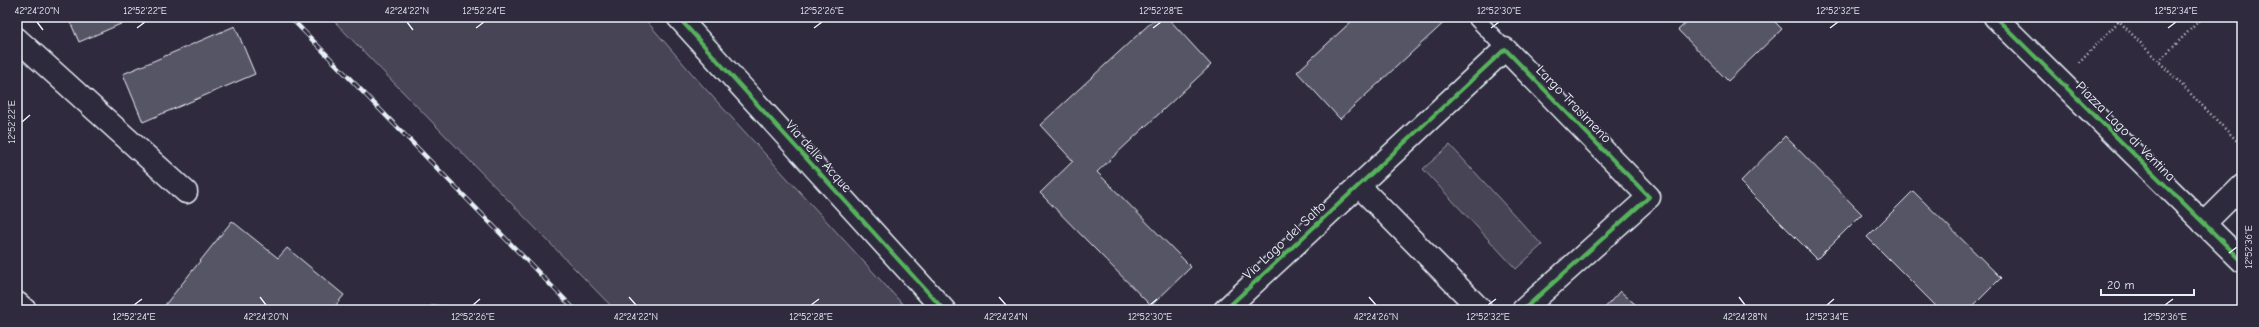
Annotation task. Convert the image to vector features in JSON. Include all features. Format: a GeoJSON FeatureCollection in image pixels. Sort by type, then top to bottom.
{"type":"FeatureCollection","features":[{"type":"Feature","properties":{"kind":"street","name":"Via delle Acque"},"geometry":{"type":"LineString","coordinates":[[678,17],[944,310]]}},
{"type":"Feature","properties":{"kind":"street","name":"Piazza Lago di Ventina"},"geometry":{"type":"LineString","coordinates":[[1995,17],[2242,261]]}},
{"type":"Feature","properties":{"kind":"street"},"geometry":{"type":"LineString","coordinates":[[17,39],[186,192]]}},
{"type":"Feature","properties":{"kind":"street"},"geometry":{"type":"LineString","coordinates":[[1481,310],[1359,186],[1505,49]]}},
{"type":"Feature","properties":{"kind":"street","name":"Largo Trasimeno"},"geometry":{"type":"LineString","coordinates":[[1505,49],[1649,197],[1523,310]]}},
{"type":"Feature","properties":{"kind":"street","name":"Via Lago del Salto"},"geometry":{"type":"LineString","coordinates":[[1225,310],[1359,186]]}},
{"type":"Feature","properties":{"kind":"street"},"geometry":{"type":"LineString","coordinates":[[2204,224],[2242,186]]}},
{"type":"Feature","properties":{"kind":"street"},"geometry":{"type":"LineString","coordinates":[[17,303],[25,310]]}},
{"type":"Feature","properties":{"kind":"lane"},"geometry":{"type":"LineString","coordinates":[[1475,17],[1505,49]]}},
{"type":"Feature","properties":{"kind":"path"},"geometry":{"type":"LineString","coordinates":[[2115,17],[2242,146]]}},
{"type":"Feature","properties":{"kind":"path"},"geometry":{"type":"LineString","coordinates":[[2159,61],[2202,17]]}},
{"type":"Feature","properties":{"kind":"path"},"geometry":{"type":"LineString","coordinates":[[2060,82],[2119,21]]}},
{"type":"Feature","properties":{"kind":"shaded area"},"geometry":{"type":"Polygon","coordinates":[[[330,17],[643,17],[701,84],[908,310],[615,310],[330,17]]]}},
{"type":"Feature","properties":{"kind":"shaded area"},"geometry":{"type":"Polygon","coordinates":[[[1450,145],[1542,245],[1516,269],[1423,169],[1450,145]]]}},
{"type":"Feature","properties":{"kind":"building"},"geometry":{"type":"Polygon","coordinates":[[[68,17],[137,17],[79,42],[68,17]]]}},
{"type":"Feature","properties":{"kind":"building"},"geometry":{"type":"Polygon","coordinates":[[[1157,17],[1167,17],[1211,65],[1097,172],[1191,267],[1151,306],[1040,193],[1073,161],[1040,125],[1157,17]]]}},
{"type":"Feature","properties":{"kind":"building"},"geometry":{"type":"Polygon","coordinates":[[[1356,17],[1450,17],[1340,119],[1297,72],[1356,17]]]}},
{"type":"Feature","properties":{"kind":"building"},"geometry":{"type":"Polygon","coordinates":[[[1692,17],[1770,17],[1782,29],[1728,81],[1678,30],[1692,17]]]}},
{"type":"Feature","properties":{"kind":"building"},"geometry":{"type":"Polygon","coordinates":[[[235,26],[255,74],[143,122],[123,74],[235,26]]]}},
{"type":"Feature","properties":{"kind":"building"},"geometry":{"type":"Polygon","coordinates":[[[1785,136],[1862,214],[1817,259],[1740,182],[1785,136]]]}},
{"type":"Feature","properties":{"kind":"building"},"geometry":{"type":"Polygon","coordinates":[[[1913,191],[2001,278],[1969,310],[1940,310],[1867,237],[1913,191]]]}},
{"type":"Feature","properties":{"kind":"building"},"geometry":{"type":"Polygon","coordinates":[[[232,221],[278,258],[287,248],[344,295],[332,310],[161,310],[232,221]]]}},
{"type":"Feature","properties":{"kind":"building"},"geometry":{"type":"Polygon","coordinates":[[[1620,291],[1642,310],[1603,310],[1620,291]]]}},
{"type":"Feature","properties":{"kind":"waterway"},"geometry":{"type":"LineString","coordinates":[[434,309],[445,310]]}},
{"type":"Feature","properties":{"kind":"railway"},"geometry":{"type":"LineString","coordinates":[[290,17],[575,310]]}},
{"type":"Feature","properties":{"kind":"cycle path"},"geometry":{"type":"LineString","coordinates":[[678,17],[944,310]]}},
{"type":"Feature","properties":{"kind":"cycle path"},"geometry":{"type":"LineString","coordinates":[[1995,17],[2242,261]]}},
{"type":"Feature","properties":{"kind":"cycle path"},"geometry":{"type":"LineString","coordinates":[[1225,310],[1505,49],[1649,197],[1523,310]]}}]}
